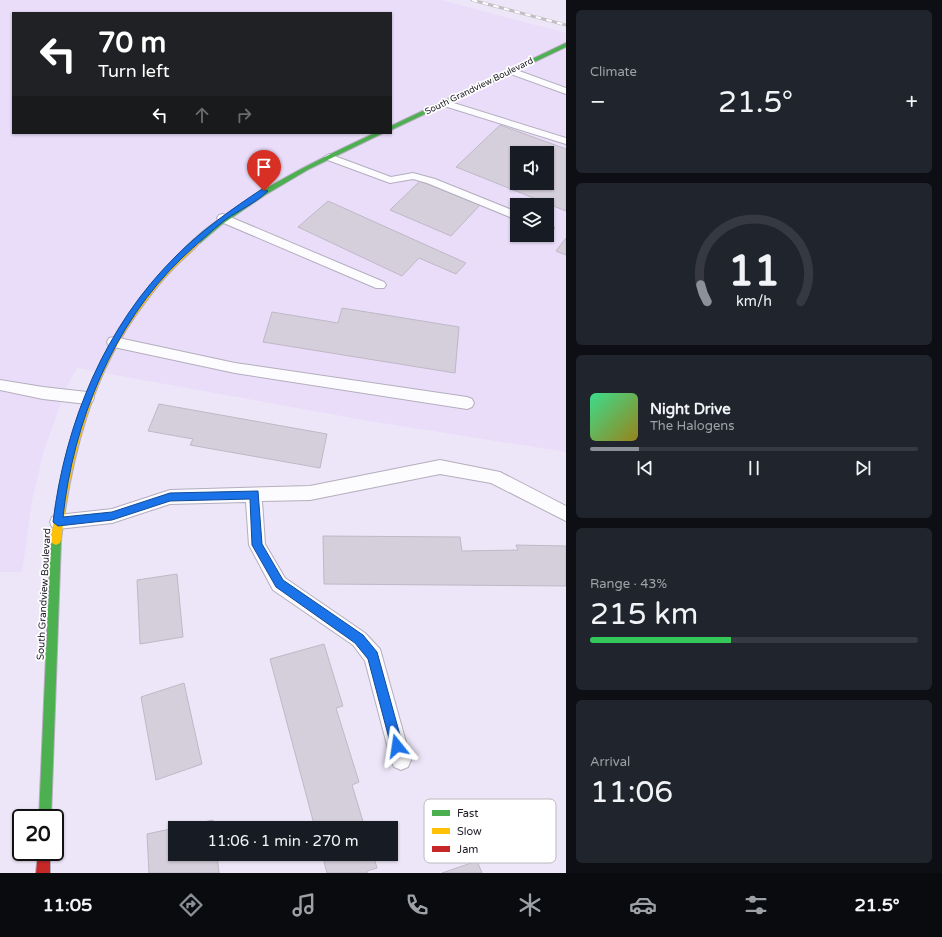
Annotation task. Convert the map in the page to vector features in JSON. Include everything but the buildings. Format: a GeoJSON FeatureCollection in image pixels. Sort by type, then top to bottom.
{"type":"FeatureCollection","features":[{"type":"Feature","properties":{"kind":"street","name":"South Grandview Boulevard"},"geometry":{"type":"LineString","coordinates":[[392,128],[566,44]]}},
{"type":"Feature","properties":{"kind":"street","name":"South Grandview Boulevard"},"geometry":{"type":"LineString","coordinates":[[45,809],[54,554],[60,499],[71,450],[87,398],[114,342],[143,298],[161,276],[180,256],[223,218],[264,191],[329,157],[378,134]]}},
{"type":"Feature","properties":{"kind":"street"},"geometry":{"type":"LineString","coordinates":[[43,873],[44,861]]}},
{"type":"Feature","properties":{"kind":"lane"},"geometry":{"type":"LineString","coordinates":[[511,71],[566,91]]}},
{"type":"Feature","properties":{"kind":"lane"},"geometry":{"type":"LineString","coordinates":[[444,103],[566,141]]}},
{"type":"Feature","properties":{"kind":"lane"},"geometry":{"type":"LineString","coordinates":[[329,157],[390,180],[413,176],[431,181],[510,213]]}},
{"type":"Feature","properties":{"kind":"lane"},"geometry":{"type":"LineString","coordinates":[[223,218],[380,285]]}},
{"type":"Feature","properties":{"kind":"lane"},"geometry":{"type":"LineString","coordinates":[[114,342],[234,368],[467,403]]}},
{"type":"Feature","properties":{"kind":"lane"},"geometry":{"type":"LineString","coordinates":[[0,385],[43,394],[87,398]]}},
{"type":"Feature","properties":{"kind":"lane"},"geometry":{"type":"LineString","coordinates":[[58,522],[112,516],[170,497],[310,493],[440,467],[494,477],[566,514]]}},
{"type":"Feature","properties":{"kind":"lane"},"geometry":{"type":"LineString","coordinates":[[254,494],[257,545],[279,584],[359,639],[373,656],[401,760]]}},
{"type":"Feature","properties":{"kind":"shaded area"},"geometry":{"type":"Polygon","coordinates":[[[0,0],[441,0],[566,33],[566,452],[369,421],[77,368],[68,384],[44,450],[32,501],[22,572],[0,572],[0,0]]]}},
{"type":"Feature","properties":{"kind":"railway"},"geometry":{"type":"LineString","coordinates":[[472,0],[566,25]]}},
{"type":"Feature","properties":{"kind":"traffic: fast"},"geometry":{"type":"LineString","coordinates":[[392,128],[566,45]]}},
{"type":"Feature","properties":{"kind":"traffic: fast"},"geometry":{"type":"LineString","coordinates":[[197,241],[219,223],[262,193],[330,156],[378,134]]}},
{"type":"Feature","properties":{"kind":"traffic: fast"},"geometry":{"type":"LineString","coordinates":[[45,809],[56,540]]}},
{"type":"Feature","properties":{"kind":"traffic: slow"},"geometry":{"type":"LineString","coordinates":[[56,540],[61,498],[70,457],[82,416],[98,377],[117,339],[140,304],[167,271],[197,241]]}},
{"type":"Feature","properties":{"kind":"traffic: jam"},"geometry":{"type":"LineString","coordinates":[[43,873],[44,861]]}},
{"type":"Feature","properties":{"kind":"route"},"geometry":{"type":"LineString","coordinates":[[264,191],[223,218],[180,256],[143,298],[125,324],[92,385],[80,416],[60,499],[58,522],[112,516],[170,497],[254,494],[257,545],[279,584],[359,639],[373,656],[397,746]]}}]}
